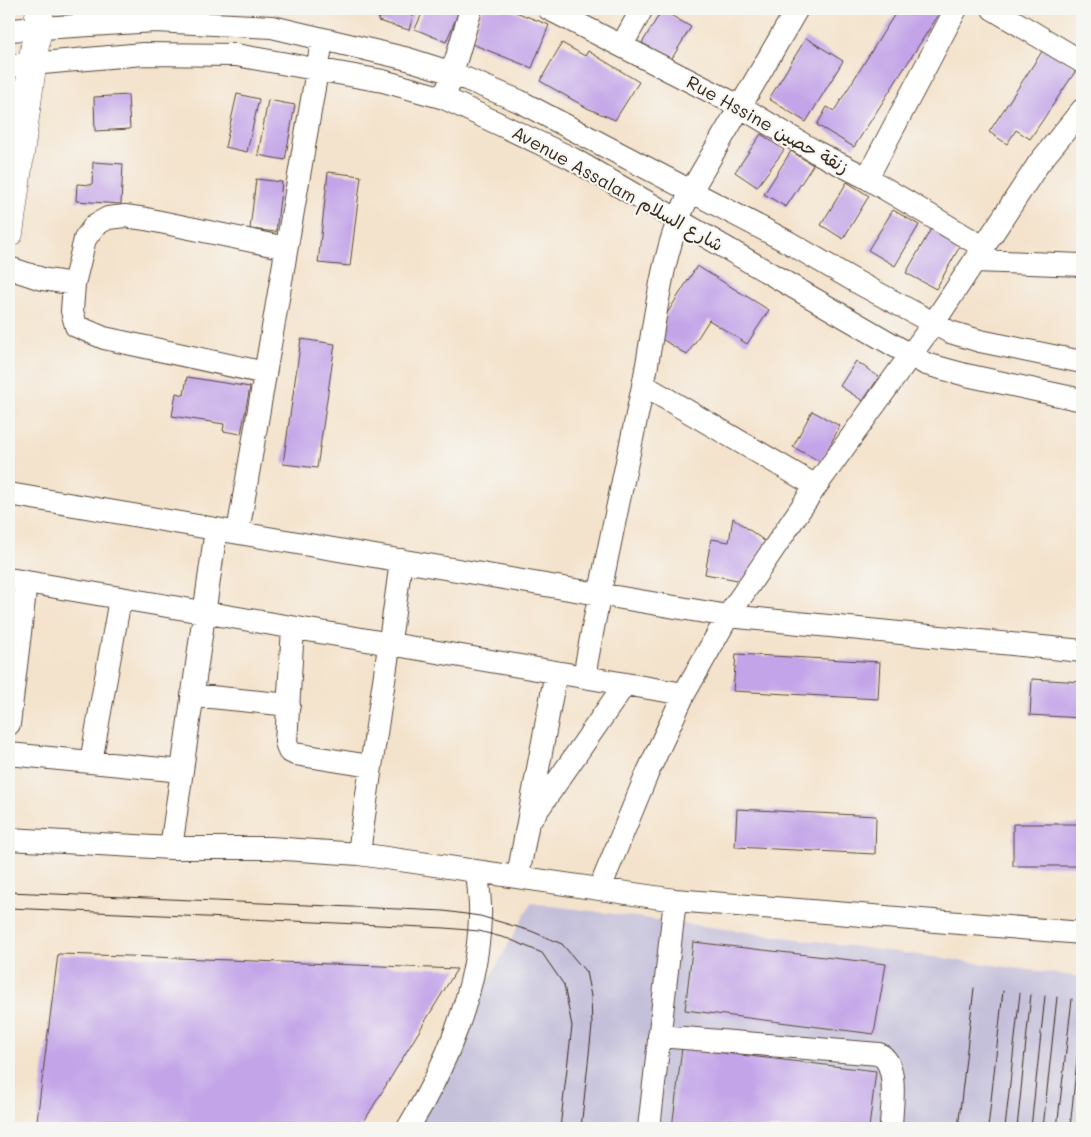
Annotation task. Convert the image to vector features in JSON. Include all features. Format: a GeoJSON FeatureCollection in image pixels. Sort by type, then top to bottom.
{"type":"FeatureCollection","features":[{"type":"Feature","properties":{"kind":"main road"},"geometry":{"type":"LineString","coordinates":[[9,233],[20,65],[38,18]]}},
{"type":"Feature","properties":{"kind":"street"},"geometry":{"type":"LineString","coordinates":[[444,98],[471,9]]}},
{"type":"Feature","properties":{"kind":"street","name":"Rue Hssine زنقة حصين"},"geometry":{"type":"LineString","coordinates":[[550,9],[741,107],[816,152],[868,178],[978,254]]}},
{"type":"Feature","properties":{"kind":"street"},"geometry":{"type":"LineString","coordinates":[[622,45],[642,9]]}},
{"type":"Feature","properties":{"kind":"street"},"geometry":{"type":"LineString","coordinates":[[584,677],[599,593],[643,385],[658,294],[677,220],[691,191],[797,9]]}},
{"type":"Feature","properties":{"kind":"street"},"geometry":{"type":"LineString","coordinates":[[868,178],[956,9]]}},
{"type":"Feature","properties":{"kind":"street"},"geometry":{"type":"LineString","coordinates":[[993,9],[1082,62]]}},
{"type":"Feature","properties":{"kind":"street","name":"Avenue Assalam شارع السلام"},"geometry":{"type":"LineString","coordinates":[[9,30],[38,18],[272,27],[386,53],[452,73],[519,102],[691,191],[788,242],[933,324],[980,341],[1082,362]]}},
{"type":"Feature","properties":{"kind":"street"},"geometry":{"type":"LineString","coordinates":[[171,848],[203,613],[227,531],[265,373],[318,68],[321,38]]}},
{"type":"Feature","properties":{"kind":"street","name":"Avenue Assalam شارع السلام"},"geometry":{"type":"LineString","coordinates":[[20,65],[143,54],[196,53],[236,55],[383,81],[444,98],[571,158],[910,356],[939,369],[1082,400]]}},
{"type":"Feature","properties":{"kind":"street"},"geometry":{"type":"LineString","coordinates":[[600,888],[647,774],[684,694],[728,616],[816,486],[933,324],[1039,164],[1082,110]]}},
{"type":"Feature","properties":{"kind":"street"},"geometry":{"type":"LineString","coordinates":[[265,373],[104,338],[80,329],[73,320],[74,284],[85,239],[89,231],[108,218],[146,219],[286,248]]}},
{"type":"Feature","properties":{"kind":"street"},"geometry":{"type":"LineString","coordinates":[[978,254],[1082,265]]}},
{"type":"Feature","properties":{"kind":"street"},"geometry":{"type":"LineString","coordinates":[[9,268],[42,279],[74,284]]}},
{"type":"Feature","properties":{"kind":"street"},"geometry":{"type":"LineString","coordinates":[[643,385],[816,486]]}},
{"type":"Feature","properties":{"kind":"street"},"geometry":{"type":"LineString","coordinates":[[9,494],[728,616],[1082,651]]}},
{"type":"Feature","properties":{"kind":"street"},"geometry":{"type":"LineString","coordinates":[[359,854],[370,766],[391,645],[401,560]]}},
{"type":"Feature","properties":{"kind":"street"},"geometry":{"type":"LineString","coordinates":[[9,724],[18,581],[684,694]]}},
{"type":"Feature","properties":{"kind":"street"},"geometry":{"type":"LineString","coordinates":[[91,762],[120,599]]}},
{"type":"Feature","properties":{"kind":"street"},"geometry":{"type":"LineString","coordinates":[[293,628],[286,742],[289,751],[295,754],[370,766]]}},
{"type":"Feature","properties":{"kind":"street"},"geometry":{"type":"LineString","coordinates":[[518,876],[556,672]]}},
{"type":"Feature","properties":{"kind":"street"},"geometry":{"type":"LineString","coordinates":[[527,825],[625,684]]}},
{"type":"Feature","properties":{"kind":"street"},"geometry":{"type":"LineString","coordinates":[[192,695],[289,705]]}},
{"type":"Feature","properties":{"kind":"street"},"geometry":{"type":"LineString","coordinates":[[9,754],[182,771]]}},
{"type":"Feature","properties":{"kind":"street"},"geometry":{"type":"LineString","coordinates":[[9,839],[171,848],[270,848],[359,854],[675,900],[1082,933]]}},
{"type":"Feature","properties":{"kind":"street"},"geometry":{"type":"LineString","coordinates":[[408,1125],[447,1058],[472,975],[480,916],[477,871]]}},
{"type":"Feature","properties":{"kind":"street"},"geometry":{"type":"LineString","coordinates":[[649,1128],[675,900]]}},
{"type":"Feature","properties":{"kind":"street"},"geometry":{"type":"LineString","coordinates":[[659,1036],[879,1054],[887,1058],[892,1071],[891,1128]]}},
{"type":"Feature","properties":{"kind":"shaded area"},"geometry":{"type":"Polygon","coordinates":[[[531,903],[1082,977],[1082,1128],[408,1128],[531,903]]]}},
{"type":"Feature","properties":{"kind":"building"},"geometry":{"type":"Polygon","coordinates":[[[381,9],[415,9],[409,30],[378,21],[381,9]]]}},
{"type":"Feature","properties":{"kind":"building"},"geometry":{"type":"Polygon","coordinates":[[[424,9],[460,9],[446,42],[415,29],[424,9]]]}},
{"type":"Feature","properties":{"kind":"building"},"geometry":{"type":"Polygon","coordinates":[[[482,9],[508,9],[549,25],[532,68],[472,44],[482,9]]]}},
{"type":"Feature","properties":{"kind":"building"},"geometry":{"type":"Polygon","coordinates":[[[898,9],[942,9],[854,147],[817,125],[827,107],[834,111],[898,9]]]}},
{"type":"Feature","properties":{"kind":"building"},"geometry":{"type":"Polygon","coordinates":[[[662,10],[691,27],[671,60],[642,43],[662,10]]]}},
{"type":"Feature","properties":{"kind":"building"},"geometry":{"type":"Polygon","coordinates":[[[806,38],[843,61],[806,122],[769,99],[806,38]]]}},
{"type":"Feature","properties":{"kind":"building"},"geometry":{"type":"Polygon","coordinates":[[[562,43],[585,56],[588,51],[639,82],[615,120],[587,108],[540,81],[562,43]]]}},
{"type":"Feature","properties":{"kind":"building"},"geometry":{"type":"Polygon","coordinates":[[[1045,47],[1077,69],[1030,139],[1016,130],[1007,144],[989,132],[1045,47]]]}},
{"type":"Feature","properties":{"kind":"building"},"geometry":{"type":"Polygon","coordinates":[[[237,94],[259,99],[247,152],[225,147],[237,94]]]}},
{"type":"Feature","properties":{"kind":"building"},"geometry":{"type":"Polygon","coordinates":[[[128,95],[130,129],[95,131],[94,97],[128,95]]]}},
{"type":"Feature","properties":{"kind":"building"},"geometry":{"type":"Polygon","coordinates":[[[268,100],[295,105],[285,160],[258,155],[268,100]]]}},
{"type":"Feature","properties":{"kind":"building"},"geometry":{"type":"Polygon","coordinates":[[[761,134],[784,150],[757,187],[735,172],[761,134]]]}},
{"type":"Feature","properties":{"kind":"building"},"geometry":{"type":"Polygon","coordinates":[[[791,151],[813,165],[786,207],[764,194],[791,151]]]}},
{"type":"Feature","properties":{"kind":"building"},"geometry":{"type":"Polygon","coordinates":[[[93,162],[123,164],[121,204],[76,201],[77,184],[92,185],[93,162]]]}},
{"type":"Feature","properties":{"kind":"building"},"geometry":{"type":"Polygon","coordinates":[[[328,172],[361,176],[350,266],[318,263],[328,172]]]}},
{"type":"Feature","properties":{"kind":"building"},"geometry":{"type":"Polygon","coordinates":[[[256,179],[282,182],[276,232],[250,229],[256,179]]]}},
{"type":"Feature","properties":{"kind":"building"},"geometry":{"type":"Polygon","coordinates":[[[847,182],[869,196],[843,239],[821,225],[847,182]]]}},
{"type":"Feature","properties":{"kind":"building"},"geometry":{"type":"Polygon","coordinates":[[[893,210],[919,225],[895,266],[868,250],[893,210]]]}},
{"type":"Feature","properties":{"kind":"building"},"geometry":{"type":"Polygon","coordinates":[[[931,229],[960,246],[936,289],[906,273],[931,229]]]}},
{"type":"Feature","properties":{"kind":"building"},"geometry":{"type":"Polygon","coordinates":[[[697,266],[769,310],[747,344],[709,320],[687,355],[654,334],[697,266]]]}},
{"type":"Feature","properties":{"kind":"building"},"geometry":{"type":"Polygon","coordinates":[[[301,339],[335,344],[317,468],[283,464],[301,339]]]}},
{"type":"Feature","properties":{"kind":"building"},"geometry":{"type":"Polygon","coordinates":[[[856,361],[879,377],[863,401],[840,386],[856,361]]]}},
{"type":"Feature","properties":{"kind":"building"},"geometry":{"type":"Polygon","coordinates":[[[187,377],[250,387],[241,434],[223,431],[224,424],[172,416],[176,393],[184,395],[187,377]]]}},
{"type":"Feature","properties":{"kind":"building"},"geometry":{"type":"Polygon","coordinates":[[[812,411],[840,426],[821,462],[793,447],[812,411]]]}},
{"type":"Feature","properties":{"kind":"building"},"geometry":{"type":"Polygon","coordinates":[[[733,518],[766,542],[743,581],[705,574],[711,539],[729,542],[733,518]]]}},
{"type":"Feature","properties":{"kind":"building"},"geometry":{"type":"Polygon","coordinates":[[[736,654],[880,662],[878,699],[733,691],[736,654]]]}},
{"type":"Feature","properties":{"kind":"building"},"geometry":{"type":"Polygon","coordinates":[[[1032,679],[1082,682],[1082,718],[1030,715],[1032,679]]]}},
{"type":"Feature","properties":{"kind":"building"},"geometry":{"type":"Polygon","coordinates":[[[737,809],[876,816],[875,854],[735,847],[737,809]]]}},
{"type":"Feature","properties":{"kind":"building"},"geometry":{"type":"Polygon","coordinates":[[[1013,824],[1082,824],[1082,866],[1013,866],[1013,824]]]}},
{"type":"Feature","properties":{"kind":"building"},"geometry":{"type":"Polygon","coordinates":[[[693,942],[886,964],[874,1034],[685,1010],[693,942]]]}},
{"type":"Feature","properties":{"kind":"building"},"geometry":{"type":"Polygon","coordinates":[[[58,954],[457,969],[360,1128],[36,1128],[58,954]]]}},
{"type":"Feature","properties":{"kind":"building"},"geometry":{"type":"Polygon","coordinates":[[[682,1048],[876,1071],[869,1128],[672,1128],[682,1048]]]}},
{"type":"Feature","properties":{"kind":"tram line"},"geometry":{"type":"LineString","coordinates":[[9,892],[444,911],[480,916],[531,931],[562,944],[586,972],[591,996],[592,1026],[581,1128]]}},
{"type":"Feature","properties":{"kind":"tram line"},"geometry":{"type":"LineString","coordinates":[[9,908],[445,928],[479,931],[509,939],[542,953],[564,985],[572,1026],[560,1128]]}},
{"type":"Feature","properties":{"kind":"tram line"},"geometry":{"type":"LineString","coordinates":[[958,1128],[974,988]]}},
{"type":"Feature","properties":{"kind":"tram line"},"geometry":{"type":"LineString","coordinates":[[988,1128],[1003,991]]}},
{"type":"Feature","properties":{"kind":"tram line"},"geometry":{"type":"LineString","coordinates":[[1005,1128],[1020,993]]}},
{"type":"Feature","properties":{"kind":"tram line"},"geometry":{"type":"LineString","coordinates":[[1017,1128],[1031,994]]}},
{"type":"Feature","properties":{"kind":"tram line"},"geometry":{"type":"LineString","coordinates":[[1031,1128],[1045,996]]}},
{"type":"Feature","properties":{"kind":"tram line"},"geometry":{"type":"LineString","coordinates":[[1043,1128],[1057,997]]}},
{"type":"Feature","properties":{"kind":"tram line"},"geometry":{"type":"LineString","coordinates":[[1057,1128],[1072,999]]}},
{"type":"Feature","properties":{"kind":"tram line"},"geometry":{"type":"LineString","coordinates":[[1070,1128],[1082,1012]]}}]}
